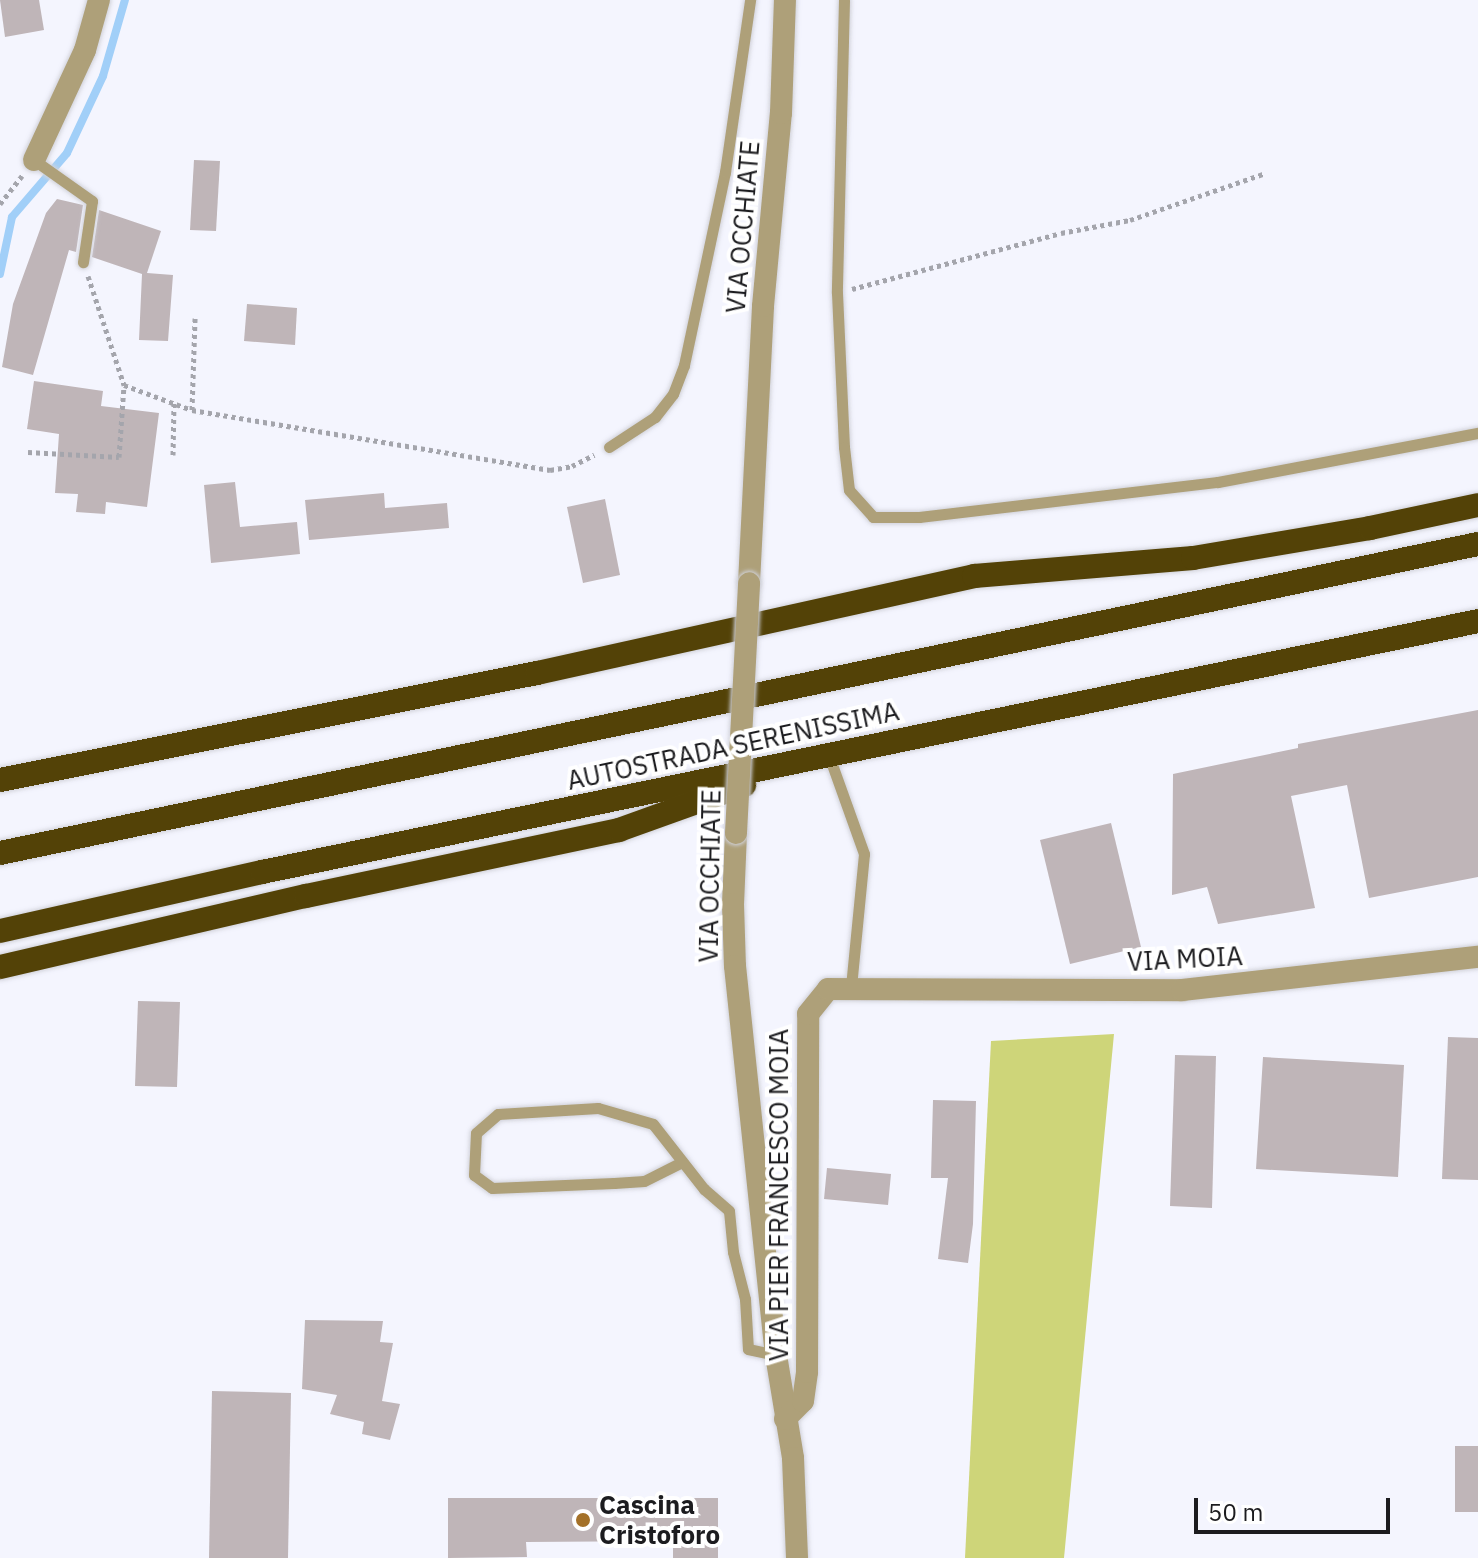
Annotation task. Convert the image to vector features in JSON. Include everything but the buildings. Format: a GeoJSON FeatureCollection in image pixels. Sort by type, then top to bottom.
{"type":"FeatureCollection","features":[{"type":"Feature","properties":{"kind":"highway"},"geometry":{"type":"LineString","coordinates":[[0,780],[537,673],[974,576],[1193,558],[1370,528],[1478,505]]}},
{"type":"Feature","properties":{"kind":"highway","name":"AUTOSTRADA SERENISSIMA"},"geometry":{"type":"LineString","coordinates":[[0,853],[1478,544]]}},
{"type":"Feature","properties":{"kind":"highway","name":"AUTOSTRADA SERENISSIMA"},"geometry":{"type":"LineString","coordinates":[[0,931],[262,872],[1478,621]]}},
{"type":"Feature","properties":{"kind":"highway"},"geometry":{"type":"LineString","coordinates":[[0,967],[306,896],[619,830],[829,755]]}},
{"type":"Feature","properties":{"kind":"street"},"geometry":{"type":"LineString","coordinates":[[40,164],[85,50],[99,0]]}},
{"type":"Feature","properties":{"kind":"street","name":"VIA OCCHIATE"},"geometry":{"type":"LineString","coordinates":[[785,0],[781,113],[763,306],[736,833],[735,966],[776,1355],[793,1458],[797,1558]]}},
{"type":"Feature","properties":{"kind":"street","name":"VIA MOIA"},"geometry":{"type":"LineString","coordinates":[[895,991],[1182,990],[1478,957]]}},
{"type":"Feature","properties":{"kind":"street","name":"VIA PIER FRANCESCO MOIA"},"geometry":{"type":"LineString","coordinates":[[785,1419],[803,1401],[807,1372],[808,1014],[828,989],[851,987],[895,991]]}},
{"type":"Feature","properties":{"kind":"lane","name":"VIA OCCHIATE"},"geometry":{"type":"LineString","coordinates":[[609,447],[655,417],[673,394],[684,365],[725,172],[750,0]]}},
{"type":"Feature","properties":{"kind":"lane"},"geometry":{"type":"LineString","coordinates":[[844,0],[837,293],[849,490],[873,517],[919,517],[1218,482],[1478,433]]}},
{"type":"Feature","properties":{"kind":"lane"},"geometry":{"type":"LineString","coordinates":[[40,164],[92,201],[83,262]]}},
{"type":"Feature","properties":{"kind":"lane"},"geometry":{"type":"LineString","coordinates":[[829,755],[864,854],[851,987]]}},
{"type":"Feature","properties":{"kind":"lane"},"geometry":{"type":"LineString","coordinates":[[682,1162],[644,1181],[614,1183],[492,1188],[474,1175],[476,1133],[498,1114],[598,1108],[653,1124],[682,1162],[729,1211],[733,1252],[745,1299],[748,1349],[776,1355]]}},
{"type":"Feature","properties":{"kind":"path"},"geometry":{"type":"LineString","coordinates":[[0,204],[40,164]]}},
{"type":"Feature","properties":{"kind":"path"},"geometry":{"type":"LineString","coordinates":[[837,293],[1061,233],[1130,220],[1263,174]]}},
{"type":"Feature","properties":{"kind":"path"},"geometry":{"type":"LineString","coordinates":[[28,452],[119,457],[124,385],[83,262]]}},
{"type":"Feature","properties":{"kind":"path"},"geometry":{"type":"LineString","coordinates":[[192,410],[195,318]]}},
{"type":"Feature","properties":{"kind":"path"},"geometry":{"type":"LineString","coordinates":[[124,385],[192,410],[550,470],[572,466],[609,447]]}},
{"type":"Feature","properties":{"kind":"path"},"geometry":{"type":"LineString","coordinates":[[173,455],[174,403]]}},
{"type":"Feature","properties":{"kind":"green space"},"geometry":{"type":"Polygon","coordinates":[[[1114,1034],[1064,1558],[965,1558],[991,1041],[1114,1034]]]}},
{"type":"Feature","properties":{"kind":"waterway"},"geometry":{"type":"LineString","coordinates":[[0,274],[12,217],[67,153],[103,76],[125,0]]}},
{"type":"Feature","properties":{"kind":"place","name":"Cascina Cristoforo"},"geometry":{"type":"Point","coordinates":[583,1520]}}]}
